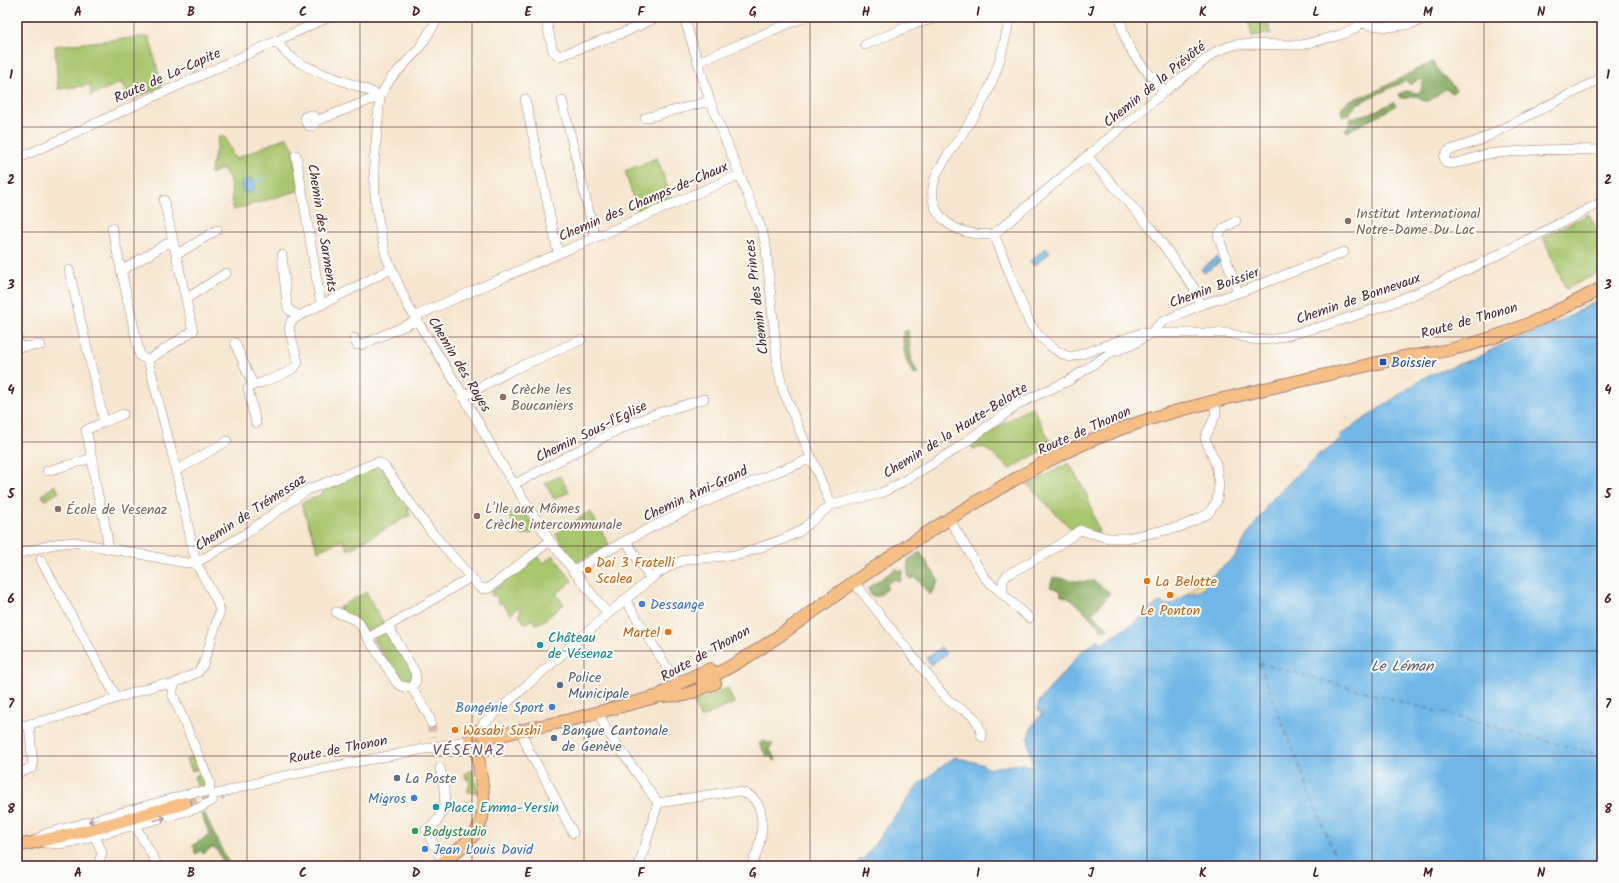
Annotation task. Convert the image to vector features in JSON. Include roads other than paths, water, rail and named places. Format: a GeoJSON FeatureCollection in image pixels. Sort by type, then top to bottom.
{"type":"FeatureCollection","features":[{"type":"Feature","properties":{"kind":"main road","name":"Route de Thonon"},"geometry":{"type":"LineString","coordinates":[[1408,356],[1419,350],[1476,337],[1513,324],[1549,308],[1602,281]]}},
{"type":"Feature","properties":{"kind":"main road","name":"Route de Thonon"},"geometry":{"type":"LineString","coordinates":[[478,739],[599,713],[659,696],[682,696],[715,683],[750,664],[795,632],[808,615],[854,582],[949,519],[1029,471],[1094,438],[1143,420],[1214,401],[1408,356],[1422,356],[1506,334],[1550,316],[1602,288]]}},
{"type":"Feature","properties":{"kind":"main road","name":"Route de Thonon"},"geometry":{"type":"LineString","coordinates":[[659,696],[677,684],[729,659],[792,618],[808,615]]}},
{"type":"Feature","properties":{"kind":"main road"},"geometry":{"type":"LineString","coordinates":[[702,682],[746,658],[808,615]]}},
{"type":"Feature","properties":{"kind":"main road"},"geometry":{"type":"LineString","coordinates":[[677,684],[682,696]]}},
{"type":"Feature","properties":{"kind":"main road"},"geometry":{"type":"LineString","coordinates":[[441,864],[470,839],[481,821],[484,803],[478,739]]}},
{"type":"Feature","properties":{"kind":"main road"},"geometry":{"type":"LineString","coordinates":[[34,842],[86,831],[185,803]]}},
{"type":"Feature","properties":{"kind":"main road","name":"Route de Thonon"},"geometry":{"type":"LineString","coordinates":[[17,846],[34,842]]}},
{"type":"Feature","properties":{"kind":"street","name":"Route de La-Capite"},"geometry":{"type":"LineString","coordinates":[[17,159],[329,17]]}},
{"type":"Feature","properties":{"kind":"street","name":"Chemin des Rayes"},"geometry":{"type":"LineString","coordinates":[[440,17],[418,50],[391,78],[380,96],[374,165],[375,196],[382,240],[391,269],[403,297],[464,396],[515,484],[550,541],[608,614]]}},
{"type":"Feature","properties":{"kind":"street"},"geometry":{"type":"LineString","coordinates":[[546,20],[553,51],[559,56],[624,32],[658,17]]}},
{"type":"Feature","properties":{"kind":"street","name":"Chemin des Princes"},"geometry":{"type":"LineString","coordinates":[[684,17],[710,101],[739,175],[757,215],[766,247],[778,368],[783,390],[810,459],[831,505]]}},
{"type":"Feature","properties":{"kind":"street"},"geometry":{"type":"LineString","coordinates":[[698,62],[804,17]]}},
{"type":"Feature","properties":{"kind":"street"},"geometry":{"type":"LineString","coordinates":[[865,45],[912,25],[939,17]]}},
{"type":"Feature","properties":{"kind":"street"},"geometry":{"type":"LineString","coordinates":[[994,234],[966,233],[950,226],[936,209],[933,190],[939,168],[976,112],[991,84],[999,62],[1010,17]]}},
{"type":"Feature","properties":{"kind":"street"},"geometry":{"type":"LineString","coordinates":[[1120,17],[1123,34],[1131,53],[1165,91]]}},
{"type":"Feature","properties":{"kind":"street"},"geometry":{"type":"LineString","coordinates":[[1360,20],[1379,27],[1400,26],[1419,22],[1429,17]]}},
{"type":"Feature","properties":{"kind":"street","name":"Chemin de la Prévôté"},"geometry":{"type":"LineString","coordinates":[[994,234],[1165,91],[1212,55],[1226,47],[1244,44],[1301,45],[1340,35],[1354,29],[1360,20]]}},
{"type":"Feature","properties":{"kind":"street"},"geometry":{"type":"LineString","coordinates":[[277,40],[287,54],[300,62],[380,96]]}},
{"type":"Feature","properties":{"kind":"street"},"geometry":{"type":"LineString","coordinates":[[1600,83],[1480,140],[1448,151],[1444,157],[1446,163],[1452,164],[1476,156],[1513,151],[1602,150]]}},
{"type":"Feature","properties":{"kind":"street"},"geometry":{"type":"LineString","coordinates":[[316,121],[380,96]]}},
{"type":"Feature","properties":{"kind":"street","name":"Chemin des Champs-de-Chaux"},"geometry":{"type":"LineString","coordinates":[[525,99],[558,252]]}},
{"type":"Feature","properties":{"kind":"street"},"geometry":{"type":"LineString","coordinates":[[562,100],[595,237]]}},
{"type":"Feature","properties":{"kind":"street"},"geometry":{"type":"LineString","coordinates":[[645,118],[710,101]]}},
{"type":"Feature","properties":{"kind":"street","name":"Chemin des Sarments"},"geometry":{"type":"LineString","coordinates":[[296,155],[322,304]]}},
{"type":"Feature","properties":{"kind":"street"},"geometry":{"type":"LineString","coordinates":[[1087,156],[1151,228],[1194,288],[1200,305]]}},
{"type":"Feature","properties":{"kind":"street","name":"Chemin des Champs-de-Chaux"},"geometry":{"type":"LineString","coordinates":[[354,338],[357,345],[361,345],[558,252],[739,175]]}},
{"type":"Feature","properties":{"kind":"street"},"geometry":{"type":"LineString","coordinates":[[148,360],[193,332],[164,200]]}},
{"type":"Feature","properties":{"kind":"street","name":"Chemin de Bonnevaux"},"geometry":{"type":"LineString","coordinates":[[1152,332],[1228,333],[1263,341],[1323,326],[1384,306],[1440,283],[1602,202]]}},
{"type":"Feature","properties":{"kind":"street"},"geometry":{"type":"LineString","coordinates":[[1236,221],[1223,229],[1218,235],[1238,293]]}},
{"type":"Feature","properties":{"kind":"street"},"geometry":{"type":"LineString","coordinates":[[112,228],[140,356],[148,360],[176,471],[196,563],[220,607],[219,618],[203,665],[198,672],[178,681],[173,686],[172,697],[210,783],[209,796]]}},
{"type":"Feature","properties":{"kind":"street"},"geometry":{"type":"LineString","coordinates":[[176,255],[217,230]]}},
{"type":"Feature","properties":{"kind":"street","name":"Chemin Boissier"},"geometry":{"type":"LineString","coordinates":[[994,234],[1029,322],[1038,334],[1060,353],[1070,356],[1082,354],[1130,336],[1152,332],[1162,322],[1200,305],[1238,293],[1344,252]]}},
{"type":"Feature","properties":{"kind":"street"},"geometry":{"type":"LineString","coordinates":[[121,271],[173,240]]}},
{"type":"Feature","properties":{"kind":"street"},"geometry":{"type":"LineString","coordinates":[[247,389],[282,375],[297,366],[298,362],[289,324],[299,316],[293,313],[287,305],[282,255]]}},
{"type":"Feature","properties":{"kind":"street","name":"Chemin des Sarments"},"geometry":{"type":"LineString","coordinates":[[299,316],[391,269]]}},
{"type":"Feature","properties":{"kind":"street"},"geometry":{"type":"LineString","coordinates":[[69,270],[104,422]]}},
{"type":"Feature","properties":{"kind":"street"},"geometry":{"type":"LineString","coordinates":[[186,298],[226,273]]}},
{"type":"Feature","properties":{"kind":"street","name":"Chemin de la Haute-Belotte"},"geometry":{"type":"LineString","coordinates":[[831,505],[881,493],[899,484],[956,449],[1022,402],[1068,381],[1112,352],[1132,345],[1152,332]]}},
{"type":"Feature","properties":{"kind":"street"},"geometry":{"type":"LineString","coordinates":[[17,334],[19,347],[41,345]]}},
{"type":"Feature","properties":{"kind":"street"},"geometry":{"type":"LineString","coordinates":[[464,396],[512,370],[581,340]]}},
{"type":"Feature","properties":{"kind":"street"},"geometry":{"type":"LineString","coordinates":[[235,343],[256,423]]}},
{"type":"Feature","properties":{"kind":"street","name":"Chemin Sous-l'Eglise"},"geometry":{"type":"LineString","coordinates":[[515,484],[623,427],[658,413],[704,400]]}},
{"type":"Feature","properties":{"kind":"street"},"geometry":{"type":"LineString","coordinates":[[1003,594],[1003,581],[1008,576],[1050,551],[1080,530],[1108,538],[1127,538],[1180,527],[1202,518],[1211,511],[1218,497],[1218,478],[1216,464],[1205,438],[1216,414],[1214,401]]}},
{"type":"Feature","properties":{"kind":"street"},"geometry":{"type":"LineString","coordinates":[[108,547],[96,485],[93,458],[86,430],[123,414]]}},
{"type":"Feature","properties":{"kind":"street"},"geometry":{"type":"LineString","coordinates":[[176,471],[227,441]]}},
{"type":"Feature","properties":{"kind":"street"},"geometry":{"type":"LineString","coordinates":[[47,471],[93,458]]}},
{"type":"Feature","properties":{"kind":"street","name":"Chemin Ami-Grand"},"geometry":{"type":"LineString","coordinates":[[573,571],[626,541],[730,491],[810,459]]}},
{"type":"Feature","properties":{"kind":"street","name":"Chemin de Trémessaz"},"geometry":{"type":"LineString","coordinates":[[196,563],[246,534],[307,490],[378,462],[385,467],[429,529],[479,587],[483,589],[489,588],[550,541]]}},
{"type":"Feature","properties":{"kind":"street"},"geometry":{"type":"LineString","coordinates":[[478,739],[485,722],[534,677],[625,599],[651,579],[679,561],[738,555],[784,539],[800,531],[831,505]]}},
{"type":"Feature","properties":{"kind":"street"},"geometry":{"type":"LineString","coordinates":[[949,519],[986,578],[1028,618]]}},
{"type":"Feature","properties":{"kind":"street"},"geometry":{"type":"LineString","coordinates":[[626,541],[651,579]]}},
{"type":"Feature","properties":{"kind":"street"},"geometry":{"type":"LineString","coordinates":[[17,554],[68,542],[81,542],[187,563],[196,563]]}},
{"type":"Feature","properties":{"kind":"street"},"geometry":{"type":"LineString","coordinates":[[41,560],[117,698]]}},
{"type":"Feature","properties":{"kind":"street"},"geometry":{"type":"LineString","coordinates":[[368,638],[471,577]]}},
{"type":"Feature","properties":{"kind":"street"},"geometry":{"type":"LineString","coordinates":[[854,582],[945,697],[953,704],[972,714],[976,719],[982,737]]}},
{"type":"Feature","properties":{"kind":"street"},"geometry":{"type":"LineString","coordinates":[[625,599],[677,684]]}},
{"type":"Feature","properties":{"kind":"street"},"geometry":{"type":"LineString","coordinates":[[336,612],[358,621],[397,684],[412,688],[429,716],[431,724]]}},
{"type":"Feature","properties":{"kind":"street"},"geometry":{"type":"LineString","coordinates":[[388,626],[415,672],[416,681],[412,688]]}},
{"type":"Feature","properties":{"kind":"street"},"geometry":{"type":"LineString","coordinates":[[17,727],[62,716],[162,684],[173,686]]}},
{"type":"Feature","properties":{"kind":"street"},"geometry":{"type":"LineString","coordinates":[[599,713],[606,729],[658,803]]}},
{"type":"Feature","properties":{"kind":"street"},"geometry":{"type":"LineString","coordinates":[[17,773],[34,766],[29,724]]}},
{"type":"Feature","properties":{"kind":"street"},"geometry":{"type":"LineString","coordinates":[[521,730],[529,751],[573,833]]}},
{"type":"Feature","properties":{"kind":"street","name":"Route de Thonon"},"geometry":{"type":"LineString","coordinates":[[34,842],[47,833],[195,792],[209,796],[274,778],[434,742],[478,739]]}},
{"type":"Feature","properties":{"kind":"street"},"geometry":{"type":"LineString","coordinates":[[440,768],[445,790],[442,813],[433,826],[426,830],[441,864]]}},
{"type":"Feature","properties":{"kind":"street"},"geometry":{"type":"LineString","coordinates":[[658,803],[728,792],[740,791],[747,793],[757,803],[762,821],[759,847],[751,866]]}},
{"type":"Feature","properties":{"kind":"street","name":"Route de Thonon"},"geometry":{"type":"LineString","coordinates":[[34,842],[64,844],[95,836],[199,808],[209,796]]}},
{"type":"Feature","properties":{"kind":"street"},"geometry":{"type":"LineString","coordinates":[[639,866],[658,803]]}},
{"type":"Feature","properties":{"kind":"street"},"geometry":{"type":"LineString","coordinates":[[136,825],[158,866]]}},
{"type":"Feature","properties":{"kind":"street"},"geometry":{"type":"LineString","coordinates":[[95,836],[102,853],[98,866]]}},
{"type":"Feature","properties":{"kind":"water"},"geometry":{"type":"Polygon","coordinates":[[[248,179],[253,181],[255,186],[253,191],[248,193],[243,191],[241,186],[243,181],[248,179]]]}},
{"type":"Feature","properties":{"kind":"water"},"geometry":{"type":"Polygon","coordinates":[[[1046,248],[1050,252],[1034,266],[1030,261],[1046,248]]]}},
{"type":"Feature","properties":{"kind":"water"},"geometry":{"type":"Polygon","coordinates":[[[1217,257],[1220,262],[1204,273],[1201,269],[1217,257]]]}},
{"type":"Feature","properties":{"kind":"water","name":"Le Léman"},"geometry":{"type":"Polygon","coordinates":[[[1602,298],[1602,866],[855,866],[860,859],[862,861],[919,784],[955,757],[981,764],[990,769],[1020,764],[1033,767],[1029,746],[1029,734],[1035,722],[1040,716],[1042,716],[1037,708],[1040,700],[1082,651],[1098,639],[1101,643],[1134,623],[1160,601],[1162,604],[1171,605],[1186,594],[1203,589],[1213,575],[1236,556],[1247,535],[1265,511],[1267,504],[1320,453],[1323,453],[1341,439],[1339,436],[1425,377],[1480,356],[1501,345],[1558,322],[1602,298]]]}},
{"type":"Feature","properties":{"kind":"water"},"geometry":{"type":"Polygon","coordinates":[[[941,647],[946,654],[931,665],[926,658],[941,647]]]}},
{"type":"Feature","properties":{"kind":"waterway"},"geometry":{"type":"LineString","coordinates":[[255,183],[264,178]]}},
{"type":"Feature","properties":{"kind":"tunnel"},"geometry":{"type":"LineString","coordinates":[[666,694],[702,681]]}},
{"type":"Feature","properties":{"kind":"tunnel"},"geometry":{"type":"LineString","coordinates":[[431,723],[433,737]]}},
{"type":"Feature","properties":{"kind":"tunnel"},"geometry":{"type":"LineString","coordinates":[[185,803],[223,794]]}},
{"type":"Feature","properties":{"kind":"place","name":"Institut International Notre-Dame Du Lac"},"geometry":{"type":"Point","coordinates":[1348,221]}},
{"type":"Feature","properties":{"kind":"place","name":"Boissier"},"geometry":{"type":"Point","coordinates":[1383,362]}},
{"type":"Feature","properties":{"kind":"place","name":"Crèche les Boucaniers"},"geometry":{"type":"Point","coordinates":[503,397]}},
{"type":"Feature","properties":{"kind":"place","name":"École de Vesenaz"},"geometry":{"type":"Point","coordinates":[58,509]}},
{"type":"Feature","properties":{"kind":"place","name":"L'Ile aux Mômes Crèche intercommunale"},"geometry":{"type":"Point","coordinates":[477,516]}},
{"type":"Feature","properties":{"kind":"place","name":"Dai 3 Fratelli Scalea"},"geometry":{"type":"Point","coordinates":[588,570]}},
{"type":"Feature","properties":{"kind":"place","name":"La Belotte"},"geometry":{"type":"Point","coordinates":[1147,581]}},
{"type":"Feature","properties":{"kind":"place","name":"Le Ponton"},"geometry":{"type":"Point","coordinates":[1170,595]}},
{"type":"Feature","properties":{"kind":"place","name":"Dessange"},"geometry":{"type":"Point","coordinates":[642,604]}},
{"type":"Feature","properties":{"kind":"place","name":"Martel"},"geometry":{"type":"Point","coordinates":[668,632]}},
{"type":"Feature","properties":{"kind":"place","name":"Château de Vésenaz"},"geometry":{"type":"Point","coordinates":[540,645]}},
{"type":"Feature","properties":{"kind":"place","name":"Police Municipale"},"geometry":{"type":"Point","coordinates":[560,685]}},
{"type":"Feature","properties":{"kind":"place","name":"Bongénie Sport"},"geometry":{"type":"Point","coordinates":[552,707]}},
{"type":"Feature","properties":{"kind":"place","name":"Wasabi Sushi"},"geometry":{"type":"Point","coordinates":[455,730]}},
{"type":"Feature","properties":{"kind":"place","name":"Banque Cantonale de Genève"},"geometry":{"type":"Point","coordinates":[554,738]}},
{"type":"Feature","properties":{"kind":"place","name":"La Poste"},"geometry":{"type":"Point","coordinates":[397,778]}},
{"type":"Feature","properties":{"kind":"place","name":"Migros"},"geometry":{"type":"Point","coordinates":[414,798]}},
{"type":"Feature","properties":{"kind":"place","name":"Place Emma-Yersin"},"geometry":{"type":"Point","coordinates":[436,807]}},
{"type":"Feature","properties":{"kind":"place","name":"Bodystudio"},"geometry":{"type":"Point","coordinates":[415,831]}},
{"type":"Feature","properties":{"kind":"place","name":"Jean Louis David"},"geometry":{"type":"Point","coordinates":[425,849]}},
{"type":"Feature","properties":{"kind":"district","name":"VÉSENAZ"},"geometry":{"type":"Point","coordinates":[469,749]}}]}
